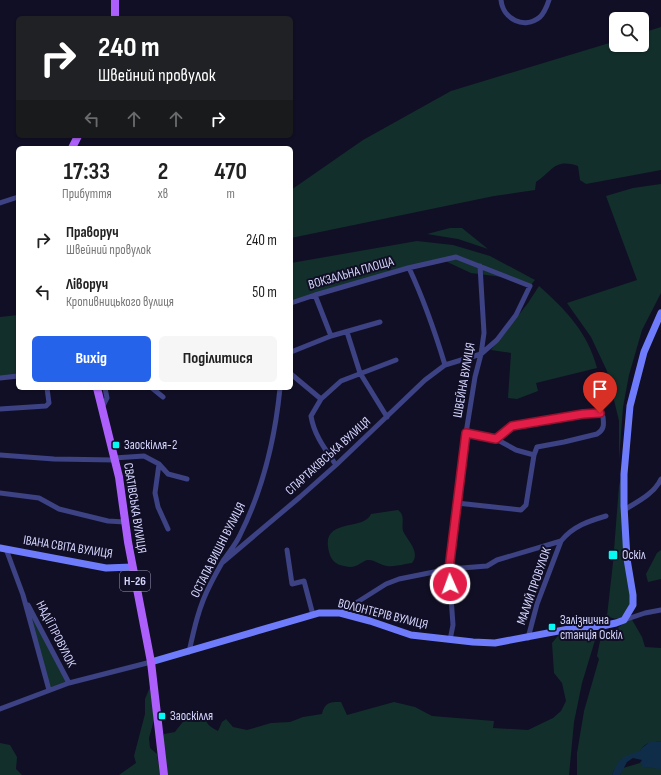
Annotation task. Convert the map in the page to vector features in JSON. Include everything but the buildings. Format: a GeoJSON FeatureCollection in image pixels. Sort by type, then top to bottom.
{"type":"FeatureCollection","features":[{"type":"Feature","properties":{"kind":"main road"},"geometry":{"type":"LineString","coordinates":[[115,0],[115,16]]}},
{"type":"Feature","properties":{"kind":"main road","name":"СВАТІВСЬКА ВУЛИЦЯ"},"geometry":{"type":"LineString","coordinates":[[98,390],[119,477],[132,567],[151,662],[164,775]]}},
{"type":"Feature","properties":{"kind":"street"},"geometry":{"type":"LineString","coordinates":[[502,3],[506,14],[514,21],[523,22],[534,20],[540,16],[547,7],[549,0]]}},
{"type":"Feature","properties":{"kind":"street"},"geometry":{"type":"LineString","coordinates":[[0,203],[16,197]]}},
{"type":"Feature","properties":{"kind":"street"},"geometry":{"type":"LineString","coordinates":[[410,268],[456,257],[530,286],[516,315],[497,340],[481,354]]}},
{"type":"Feature","properties":{"kind":"street","name":"ШВЕЙНА ВУЛИЦЯ"},"geometry":{"type":"LineString","coordinates":[[450,640],[453,625],[449,569],[466,433],[484,333],[480,266]]}},
{"type":"Feature","properties":{"kind":"street","name":"ВОКЗАЛЬНА ПЛОЩА"},"geometry":{"type":"LineString","coordinates":[[293,303],[315,295],[410,268],[436,333],[445,366]]}},
{"type":"Feature","properties":{"kind":"street"},"geometry":{"type":"LineString","coordinates":[[315,295],[331,336]]}},
{"type":"Feature","properties":{"kind":"street"},"geometry":{"type":"LineString","coordinates":[[624,620],[633,605],[633,595],[627,559],[624,510],[624,474],[630,406],[644,352],[661,313]]}},
{"type":"Feature","properties":{"kind":"street"},"geometry":{"type":"LineString","coordinates":[[293,351],[331,336],[380,322]]}},
{"type":"Feature","properties":{"kind":"street"},"geometry":{"type":"LineString","coordinates":[[347,332],[360,373],[387,417]]}},
{"type":"Feature","properties":{"kind":"street","name":"СПАРТАКІВСЬКА ВУЛИЦЯ"},"geometry":{"type":"LineString","coordinates":[[223,562],[336,465],[425,380],[445,366],[481,354]]}},
{"type":"Feature","properties":{"kind":"street"},"geometry":{"type":"LineString","coordinates":[[336,465],[321,443],[313,425],[311,416],[321,399],[341,381],[396,360]]}},
{"type":"Feature","properties":{"kind":"street"},"geometry":{"type":"LineString","coordinates":[[0,378],[16,376]]}},
{"type":"Feature","properties":{"kind":"street"},"geometry":{"type":"LineString","coordinates":[[293,376],[321,399]]}},
{"type":"Feature","properties":{"kind":"street"},"geometry":{"type":"LineString","coordinates":[[0,409],[46,406],[49,403],[47,390]]}},
{"type":"Feature","properties":{"kind":"street"},"geometry":{"type":"LineString","coordinates":[[102,408],[108,398],[106,390]]}},
{"type":"Feature","properties":{"kind":"street"},"geometry":{"type":"LineString","coordinates":[[154,390],[163,397]]}},
{"type":"Feature","properties":{"kind":"street","name":"ОСТАПА ВИШНІ ВУЛИЦЯ"},"geometry":{"type":"LineString","coordinates":[[189,652],[196,620],[209,586],[240,537],[266,470],[274,434],[280,390]]}},
{"type":"Feature","properties":{"kind":"street"},"geometry":{"type":"LineString","coordinates":[[457,503],[521,510],[526,505],[534,455],[537,447],[564,442],[601,432],[604,427],[603,417],[600,413],[583,414],[520,424],[512,426],[496,439]]}},
{"type":"Feature","properties":{"kind":"street"},"geometry":{"type":"LineString","coordinates":[[466,433],[496,439],[516,450],[534,455]]}},
{"type":"Feature","properties":{"kind":"street"},"geometry":{"type":"LineString","coordinates":[[0,455],[54,460],[115,459],[144,456],[159,464],[168,474],[187,480]]}},
{"type":"Feature","properties":{"kind":"street"},"geometry":{"type":"LineString","coordinates":[[159,464],[155,493],[158,507],[168,529]]}},
{"type":"Feature","properties":{"kind":"street"},"geometry":{"type":"LineString","coordinates":[[624,510],[646,496],[658,486],[661,479]]}},
{"type":"Feature","properties":{"kind":"street"},"geometry":{"type":"LineString","coordinates":[[0,493],[39,498],[59,509],[108,521],[125,522]]}},
{"type":"Feature","properties":{"kind":"street"},"geometry":{"type":"LineString","coordinates":[[340,613],[386,584],[399,579],[449,569],[487,566],[497,560],[561,541],[568,532],[585,523],[606,516]]}},
{"type":"Feature","properties":{"kind":"street","name":"МАЛИЙ ПРОВУЛОК"},"geometry":{"type":"LineString","coordinates":[[528,638],[537,604],[561,541]]}},
{"type":"Feature","properties":{"kind":"street","name":"ІВАНА СВІТА ВУЛИЦЯ"},"geometry":{"type":"LineString","coordinates":[[3,548],[106,568],[132,567]]}},
{"type":"Feature","properties":{"kind":"street","name":"НАДІЇ ПРОВУЛОК"},"geometry":{"type":"LineString","coordinates":[[3,548],[23,595],[69,683]]}},
{"type":"Feature","properties":{"kind":"street"},"geometry":{"type":"LineString","coordinates":[[287,550],[292,584],[304,581],[313,615]]}},
{"type":"Feature","properties":{"kind":"street","name":"НАДІЇ ПРОВУЛОК"},"geometry":{"type":"LineString","coordinates":[[23,595],[49,690]]}},
{"type":"Feature","properties":{"kind":"street","name":"ВОЛОНТЕРІВ ВУЛИЦЯ"},"geometry":{"type":"LineString","coordinates":[[151,662],[319,613],[340,613],[370,621],[411,635],[450,640],[495,643],[528,638],[569,629],[609,625],[645,613],[661,610]]}},
{"type":"Feature","properties":{"kind":"street"},"geometry":{"type":"LineString","coordinates":[[0,709],[69,683],[151,662]]}},
{"type":"Feature","properties":{"kind":"green space"},"geometry":{"type":"Polygon","coordinates":[[[661,27],[661,170],[586,184],[580,180],[578,166],[564,164],[554,167],[536,182],[535,190],[494,196],[293,238],[293,189],[363,140],[451,91],[609,43],[609,52],[649,52],[649,31],[661,27]]]}},
{"type":"Feature","properties":{"kind":"green space"},"geometry":{"type":"Polygon","coordinates":[[[661,184],[661,293],[642,330],[629,375],[623,407],[619,460],[619,421],[607,371],[591,337],[567,303],[637,280],[606,196],[633,188],[661,184]]]}},
{"type":"Feature","properties":{"kind":"green space"},"geometry":{"type":"Polygon","coordinates":[[[450,228],[462,228],[488,249],[458,239],[427,234],[450,228]]]}},
{"type":"Feature","properties":{"kind":"green space"},"geometry":{"type":"Polygon","coordinates":[[[417,241],[453,245],[490,256],[535,280],[530,286],[502,277],[471,273],[443,260],[293,302],[293,263],[417,241]]]}},
{"type":"Feature","properties":{"kind":"green space"},"geometry":{"type":"Polygon","coordinates":[[[539,286],[567,313],[575,323],[588,344],[597,368],[536,383],[538,391],[517,399],[508,398],[511,353],[491,350],[528,303],[539,286]]]}},
{"type":"Feature","properties":{"kind":"green space"},"geometry":{"type":"Polygon","coordinates":[[[16,315],[16,376],[0,378],[0,317],[16,315]]]}},
{"type":"Feature","properties":{"kind":"green space"},"geometry":{"type":"Polygon","coordinates":[[[625,462],[632,601],[625,614],[617,619],[607,616],[619,486],[625,462]]]}},
{"type":"Feature","properties":{"kind":"green space"},"geometry":{"type":"Polygon","coordinates":[[[398,510],[403,517],[403,531],[414,550],[415,555],[412,563],[387,566],[372,560],[367,560],[356,566],[349,567],[338,564],[333,560],[330,555],[328,543],[330,535],[335,530],[360,523],[367,519],[371,514],[398,510]]]}},
{"type":"Feature","properties":{"kind":"green space"},"geometry":{"type":"Polygon","coordinates":[[[661,550],[661,579],[648,582],[646,574],[657,553],[661,550]]]}},
{"type":"Feature","properties":{"kind":"green space"},"geometry":{"type":"Polygon","coordinates":[[[23,595],[69,683],[49,690],[23,595]]]}},
{"type":"Feature","properties":{"kind":"green space"},"geometry":{"type":"Polygon","coordinates":[[[631,618],[642,637],[645,647],[661,648],[661,742],[651,742],[643,746],[640,752],[614,770],[612,775],[577,775],[577,753],[584,711],[599,659],[597,656],[600,641],[631,618]]]}},
{"type":"Feature","properties":{"kind":"green space"},"geometry":{"type":"Polygon","coordinates":[[[595,630],[596,637],[582,683],[574,722],[569,775],[166,775],[162,741],[164,734],[175,732],[187,718],[194,715],[204,715],[209,725],[218,731],[222,722],[226,719],[233,727],[247,730],[271,723],[290,722],[303,717],[322,714],[326,705],[331,703],[341,702],[347,715],[394,702],[415,707],[432,716],[494,721],[493,728],[528,730],[553,718],[561,711],[566,701],[562,683],[554,673],[552,643],[562,631],[595,630]]]}},
{"type":"Feature","properties":{"kind":"green space"},"geometry":{"type":"Polygon","coordinates":[[[150,687],[154,720],[149,738],[150,748],[157,754],[160,775],[119,775],[136,763],[134,756],[145,714],[145,699],[150,687]]]}},
{"type":"Feature","properties":{"kind":"green space"},"geometry":{"type":"Polygon","coordinates":[[[0,743],[10,745],[17,757],[16,769],[22,775],[0,775],[0,743]]]}},
{"type":"Feature","properties":{"kind":"green space"},"geometry":{"type":"Polygon","coordinates":[[[640,763],[645,767],[661,768],[661,775],[620,775],[623,768],[640,763]]]}},
{"type":"Feature","properties":{"kind":"water"},"geometry":{"type":"Polygon","coordinates":[[[651,741],[661,742],[661,769],[643,767],[640,763],[642,760],[633,758],[627,762],[620,775],[612,775],[614,769],[622,758],[640,751],[651,741]]]}},
{"type":"Feature","properties":{"kind":"place","name":"Заоскілля-2"},"geometry":{"type":"Point","coordinates":[116,445]}},
{"type":"Feature","properties":{"kind":"place","name":"Оскіл"},"geometry":{"type":"Point","coordinates":[613,555]}},
{"type":"Feature","properties":{"kind":"place","name":"Залізнична станція Оскіл"},"geometry":{"type":"Point","coordinates":[552,627]}},
{"type":"Feature","properties":{"kind":"place","name":"Заоскілля"},"geometry":{"type":"Point","coordinates":[162,716]}},
{"type":"Feature","properties":{"kind":"route"},"geometry":{"type":"LineString","coordinates":[[450,584],[449,569],[466,433],[496,439],[512,426],[583,414],[600,413]]}}]}
